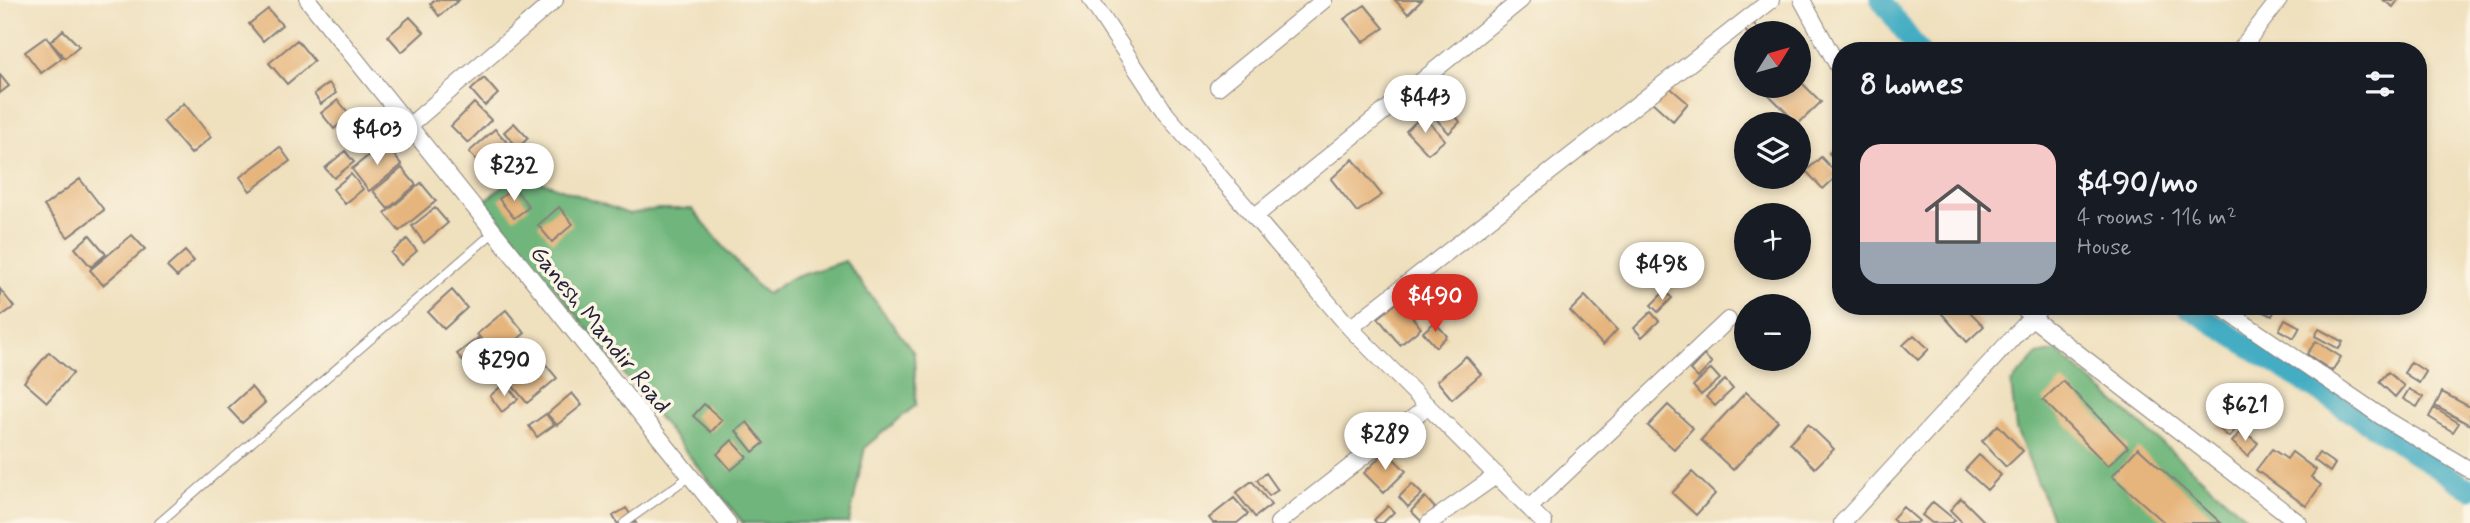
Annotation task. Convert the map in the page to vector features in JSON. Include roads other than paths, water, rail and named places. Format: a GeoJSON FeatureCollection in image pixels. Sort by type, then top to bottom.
{"type":"FeatureCollection","features":[{"type":"Feature","properties":{"kind":"street","name":"Ganesh Mandir Road"},"geometry":{"type":"LineString","coordinates":[[308,0],[728,523]]}},
{"type":"Feature","properties":{"kind":"street"},"geometry":{"type":"LineString","coordinates":[[409,125],[555,0]]}},
{"type":"Feature","properties":{"kind":"street"},"geometry":{"type":"LineString","coordinates":[[1091,0],[1166,114],[1350,328],[1544,523]]}},
{"type":"Feature","properties":{"kind":"street"},"geometry":{"type":"LineString","coordinates":[[1218,87],[1324,0]]}},
{"type":"Feature","properties":{"kind":"street"},"geometry":{"type":"LineString","coordinates":[[1254,217],[1521,0]]}},
{"type":"Feature","properties":{"kind":"street"},"geometry":{"type":"LineString","coordinates":[[1350,328],[1771,0]]}},
{"type":"Feature","properties":{"kind":"street"},"geometry":{"type":"LineString","coordinates":[[1802,0],[1832,55]]}},
{"type":"Feature","properties":{"kind":"street"},"geometry":{"type":"LineString","coordinates":[[2246,42],[2279,0]]}},
{"type":"Feature","properties":{"kind":"street"},"geometry":{"type":"LineString","coordinates":[[1842,523],[2028,315]]}},
{"type":"Feature","properties":{"kind":"street"},"geometry":{"type":"LineString","coordinates":[[2038,315],[2299,523]]}},
{"type":"Feature","properties":{"kind":"street"},"geometry":{"type":"LineString","coordinates":[[2231,315],[2382,416],[2470,470]]}},
{"type":"Feature","properties":{"kind":"street"},"geometry":{"type":"LineString","coordinates":[[1529,508],[1728,320]]}},
{"type":"Feature","properties":{"kind":"street"},"geometry":{"type":"LineString","coordinates":[[1278,523],[1428,406]]}},
{"type":"Feature","properties":{"kind":"street"},"geometry":{"type":"LineString","coordinates":[[1429,523],[1497,475]]}},
{"type":"Feature","properties":{"kind":"lane"},"geometry":{"type":"LineString","coordinates":[[159,523],[494,232]]}},
{"type":"Feature","properties":{"kind":"lane"},"geometry":{"type":"LineString","coordinates":[[624,523],[690,476]]}},
{"type":"Feature","properties":{"kind":"waterway"},"geometry":{"type":"LineString","coordinates":[[1881,0],[1912,42]]}},
{"type":"Feature","properties":{"kind":"waterway"},"geometry":{"type":"LineString","coordinates":[[2200,315],[2470,489]]}}]}
